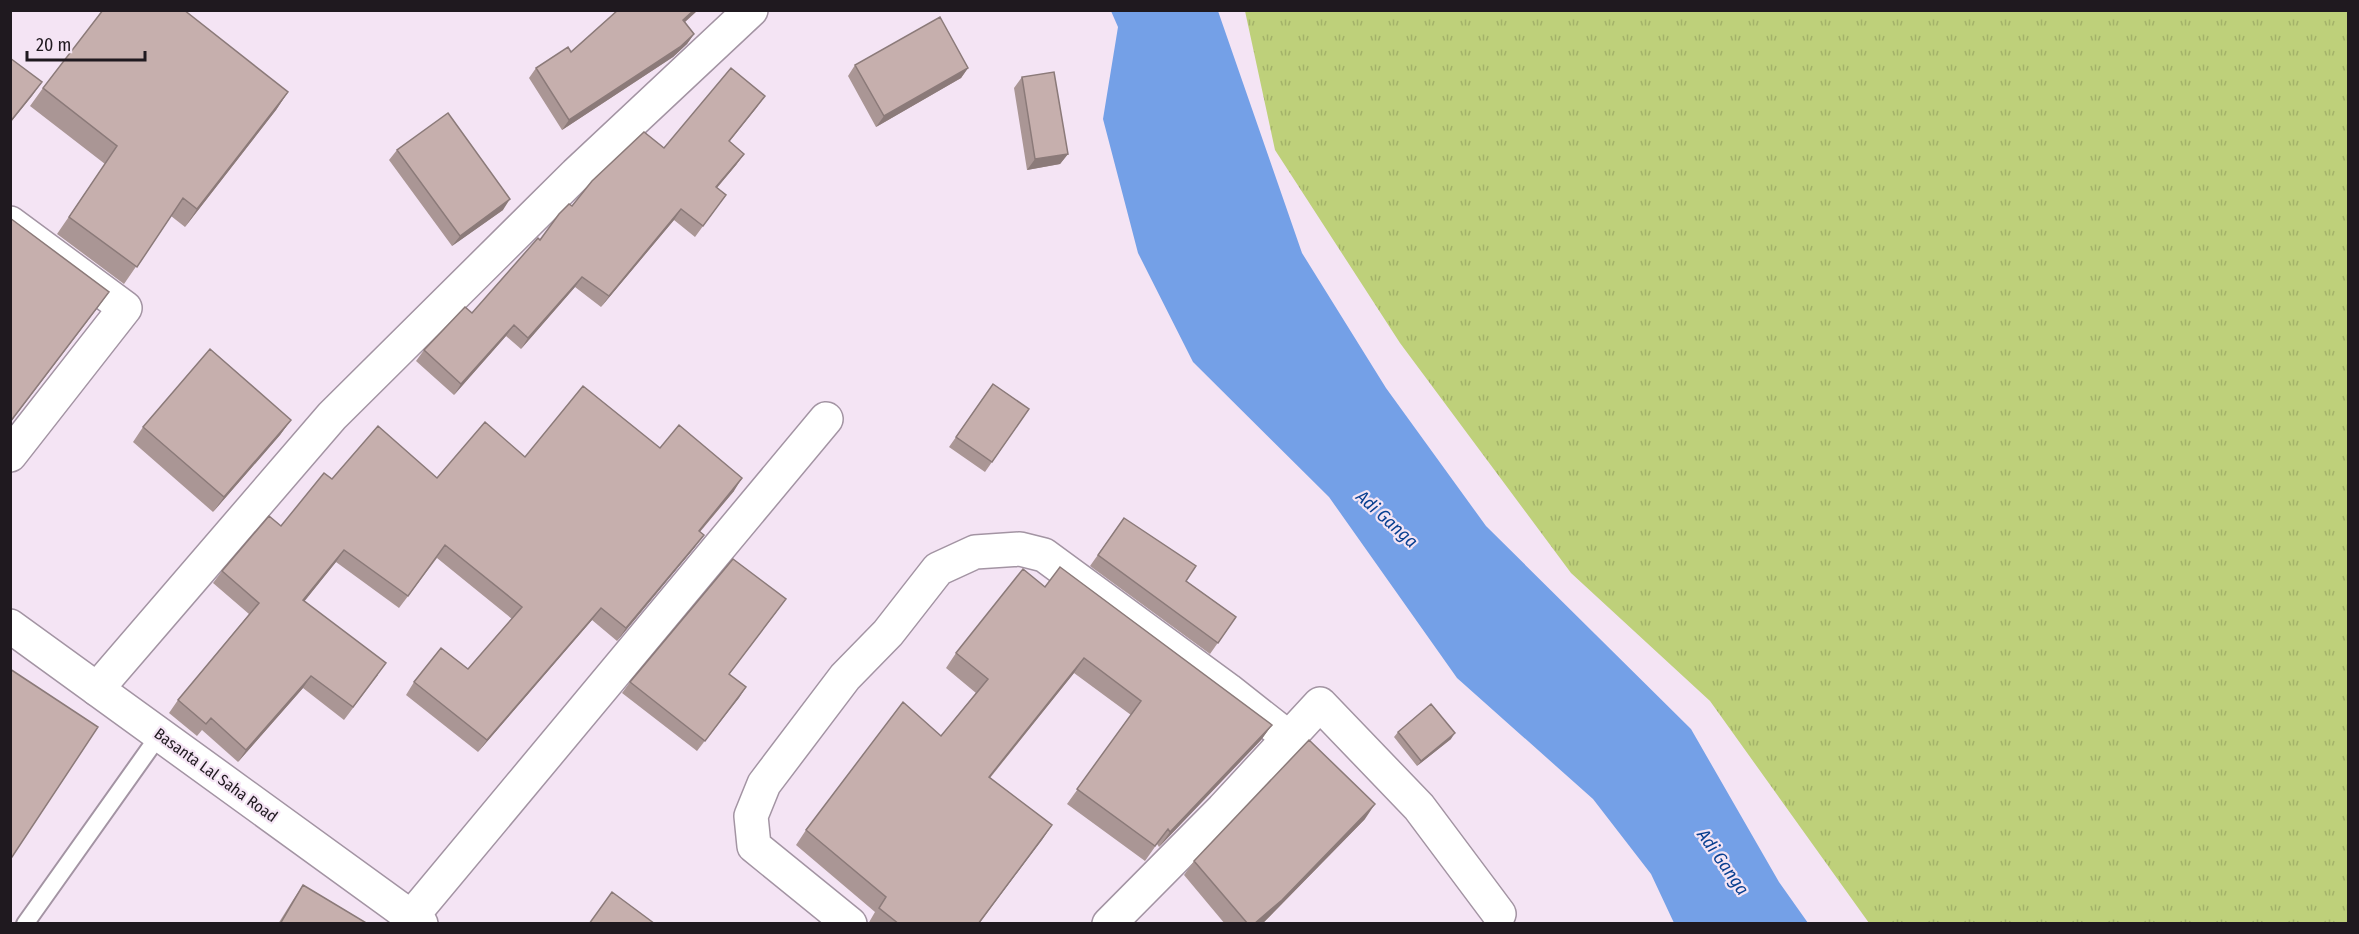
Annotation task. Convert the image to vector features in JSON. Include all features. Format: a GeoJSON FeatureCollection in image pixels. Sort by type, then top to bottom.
{"type":"FeatureCollection","features":[{"type":"Feature","properties":{"kind":"street"},"geometry":{"type":"LineString","coordinates":[[97,689],[332,416],[576,174],[751,10]]}},
{"type":"Feature","properties":{"kind":"street"},"geometry":{"type":"LineString","coordinates":[[10,223],[125,308],[10,454]]}},
{"type":"Feature","properties":{"kind":"street"},"geometry":{"type":"LineString","coordinates":[[417,920],[826,419]]}},
{"type":"Feature","properties":{"kind":"street"},"geometry":{"type":"LineString","coordinates":[[850,924],[754,846],[751,816],[764,784],[845,677],[888,633],[938,569],[975,552],[1020,549],[1044,555],[1228,690],[1289,738]]}},
{"type":"Feature","properties":{"kind":"street","name":"Basanta Lal Saha Road"},"geometry":{"type":"LineString","coordinates":[[10,626],[417,920]]}},
{"type":"Feature","properties":{"kind":"street"},"geometry":{"type":"LineString","coordinates":[[1109,924],[1223,809],[1320,704],[1419,807],[1499,914]]}},
{"type":"Feature","properties":{"kind":"lane"},"geometry":{"type":"LineString","coordinates":[[26,924],[160,734]]}},
{"type":"Feature","properties":{"kind":"green space"},"geometry":{"type":"Polygon","coordinates":[[[1245,11],[2348,11],[2348,923],[1869,923],[1710,701],[1571,573],[1400,343],[1275,150],[1245,11]]]}},
{"type":"Feature","properties":{"kind":"water","name":"Adi Ganga"},"geometry":{"type":"Polygon","coordinates":[[[1111,11],[1218,11],[1302,253],[1386,388],[1486,526],[1691,729],[1779,882],[1808,923],[1674,923],[1651,874],[1593,799],[1457,678],[1329,497],[1193,362],[1138,253],[1103,119],[1118,27],[1111,11]]]}},
{"type":"Feature","properties":{"kind":"building"},"geometry":{"type":"Polygon","coordinates":[[[103,10],[184,10],[288,92],[197,209],[183,198],[137,267],[69,217],[117,146],[43,88],[103,10]]]}},
{"type":"Feature","properties":{"kind":"building"},"geometry":{"type":"Polygon","coordinates":[[[618,10],[694,10],[683,20],[694,34],[680,47],[569,120],[536,68],[568,47],[571,52],[618,10]]]}},
{"type":"Feature","properties":{"kind":"building"},"geometry":{"type":"Polygon","coordinates":[[[940,17],[968,68],[884,116],[855,65],[940,17]]]}},
{"type":"Feature","properties":{"kind":"building"},"geometry":{"type":"Polygon","coordinates":[[[10,58],[42,82],[10,122],[10,58]]]}},
{"type":"Feature","properties":{"kind":"building"},"geometry":{"type":"Polygon","coordinates":[[[731,68],[765,96],[729,141],[744,154],[716,187],[726,195],[703,226],[681,209],[609,296],[582,277],[528,338],[514,325],[461,384],[424,350],[465,307],[472,313],[538,238],[540,240],[559,214],[569,204],[572,206],[592,181],[644,132],[664,148],[731,68]]]}},
{"type":"Feature","properties":{"kind":"building"},"geometry":{"type":"Polygon","coordinates":[[[1054,72],[1068,154],[1035,159],[1022,77],[1054,72]]]}},
{"type":"Feature","properties":{"kind":"building"},"geometry":{"type":"Polygon","coordinates":[[[448,113],[510,199],[460,236],[397,150],[448,113]]]}},
{"type":"Feature","properties":{"kind":"building"},"geometry":{"type":"Polygon","coordinates":[[[10,218],[109,292],[10,422],[10,218]]]}},
{"type":"Feature","properties":{"kind":"building"},"geometry":{"type":"Polygon","coordinates":[[[210,349],[291,420],[224,497],[143,427],[210,349]]]}},
{"type":"Feature","properties":{"kind":"building"},"geometry":{"type":"Polygon","coordinates":[[[993,384],[1029,409],[992,462],[956,437],[993,384]]]}},
{"type":"Feature","properties":{"kind":"building"},"geometry":{"type":"Polygon","coordinates":[[[583,386],[660,448],[679,425],[742,478],[699,531],[704,535],[626,628],[601,608],[487,740],[414,682],[441,648],[468,669],[522,607],[445,545],[408,596],[344,550],[303,600],[386,663],[353,707],[311,676],[246,750],[211,718],[206,724],[178,700],[259,603],[222,571],[269,516],[281,526],[324,473],[332,479],[378,426],[437,478],[485,422],[525,457],[583,386]]]}},
{"type":"Feature","properties":{"kind":"building"},"geometry":{"type":"Polygon","coordinates":[[[1124,518],[1196,566],[1186,581],[1236,617],[1218,643],[1098,555],[1124,518]]]}},
{"type":"Feature","properties":{"kind":"building"},"geometry":{"type":"Polygon","coordinates":[[[733,559],[786,599],[729,674],[746,687],[705,741],[630,682],[733,559]]]}},
{"type":"Feature","properties":{"kind":"building"},"geometry":{"type":"Polygon","coordinates":[[[1060,567],[1272,725],[1170,832],[1168,829],[1155,846],[1077,789],[1141,701],[1084,658],[989,777],[1052,825],[978,924],[899,924],[879,908],[886,897],[806,830],[903,702],[941,736],[988,679],[956,653],[1023,569],[1045,587],[1060,567]]]}},
{"type":"Feature","properties":{"kind":"building"},"geometry":{"type":"Polygon","coordinates":[[[10,669],[98,727],[10,860],[10,669]]]}},
{"type":"Feature","properties":{"kind":"building"},"geometry":{"type":"Polygon","coordinates":[[[1431,704],[1455,733],[1421,761],[1398,732],[1431,704]]]}},
{"type":"Feature","properties":{"kind":"building"},"geometry":{"type":"Polygon","coordinates":[[[1309,740],[1375,804],[1282,900],[1254,924],[1248,924],[1194,861],[1309,740]]]}},
{"type":"Feature","properties":{"kind":"building"},"geometry":{"type":"Polygon","coordinates":[[[303,885],[368,924],[280,924],[303,885]]]}},
{"type":"Feature","properties":{"kind":"building"},"geometry":{"type":"Polygon","coordinates":[[[612,892],[655,924],[589,924],[612,892]]]}}]}
